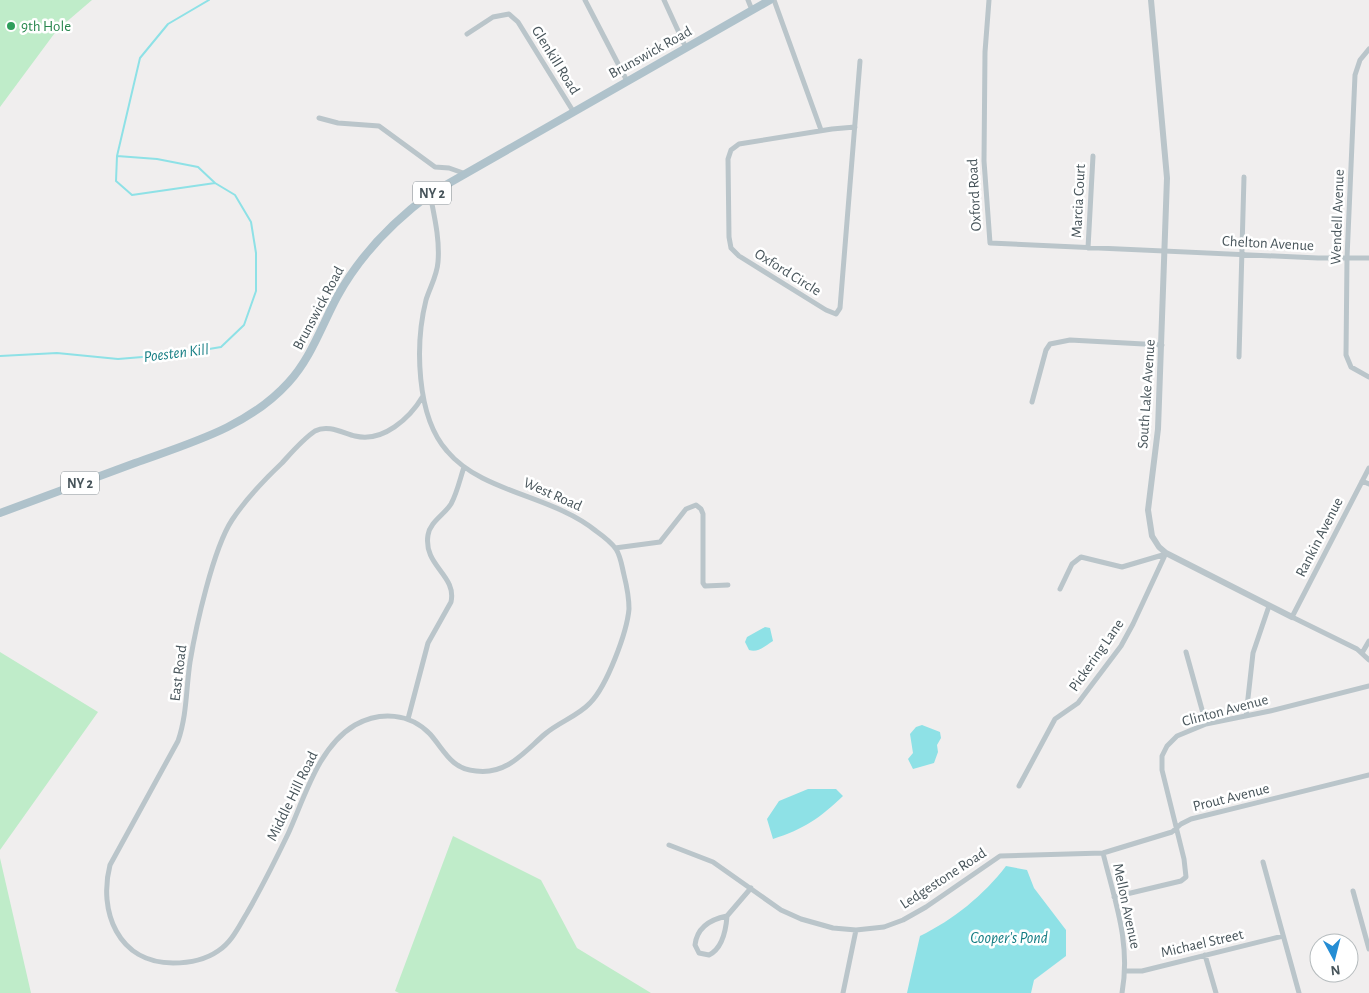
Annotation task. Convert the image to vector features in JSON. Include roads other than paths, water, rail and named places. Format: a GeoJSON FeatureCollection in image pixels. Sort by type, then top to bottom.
{"type":"FeatureCollection","features":[{"type":"Feature","properties":{"kind":"main road","name":"Brunswick Road"},"geometry":{"type":"LineString","coordinates":[[0,513],[213,434],[251,415],[271,400],[302,366],[350,274],[367,251],[388,228],[430,194],[770,0]]}},
{"type":"Feature","properties":{"kind":"street"},"geometry":{"type":"LineString","coordinates":[[585,0],[627,81]]}},
{"type":"Feature","properties":{"kind":"street"},"geometry":{"type":"LineString","coordinates":[[664,0],[686,48]]}},
{"type":"Feature","properties":{"kind":"street"},"geometry":{"type":"LineString","coordinates":[[748,0],[752,10]]}},
{"type":"Feature","properties":{"kind":"street"},"geometry":{"type":"LineString","coordinates":[[774,0],[821,130]]}},
{"type":"Feature","properties":{"kind":"street","name":"Oxford Road"},"geometry":{"type":"LineString","coordinates":[[989,0],[985,52],[984,161],[988,241],[994,244],[1165,251]]}},
{"type":"Feature","properties":{"kind":"street","name":"South Lake Avenue"},"geometry":{"type":"LineString","coordinates":[[1151,0],[1167,178],[1158,429],[1148,510],[1152,536],[1159,547],[1166,553],[1362,653],[1369,660]]}},
{"type":"Feature","properties":{"kind":"street","name":"Glenkill Road"},"geometry":{"type":"LineString","coordinates":[[467,34],[493,18],[509,14],[518,22],[573,111]]}},
{"type":"Feature","properties":{"kind":"street","name":"Wendell Avenue"},"geometry":{"type":"LineString","coordinates":[[1369,49],[1360,60],[1355,75],[1347,258],[1346,355],[1351,368],[1369,377]]}},
{"type":"Feature","properties":{"kind":"street","name":"Oxford Circle"},"geometry":{"type":"LineString","coordinates":[[856,127],[821,130],[739,144],[731,150],[728,159],[729,237],[731,248],[739,256],[818,306],[836,314],[840,308],[856,127],[860,61]]}},
{"type":"Feature","properties":{"kind":"street"},"geometry":{"type":"LineString","coordinates":[[319,118],[338,123],[379,126],[435,167],[449,168],[466,174]]}},
{"type":"Feature","properties":{"kind":"street","name":"Marcia Court"},"geometry":{"type":"LineString","coordinates":[[1088,248],[1093,156]]}},
{"type":"Feature","properties":{"kind":"street"},"geometry":{"type":"LineString","coordinates":[[1239,357],[1244,177]]}},
{"type":"Feature","properties":{"kind":"street","name":"West Road"},"geometry":{"type":"LineString","coordinates":[[430,194],[439,256],[437,272],[426,301],[422,323],[423,396],[427,418],[434,436],[452,458],[464,467],[482,478],[573,514],[589,525],[615,548]]}},
{"type":"Feature","properties":{"kind":"street","name":"Chelton Avenue"},"geometry":{"type":"LineString","coordinates":[[1165,251],[1369,258]]}},
{"type":"Feature","properties":{"kind":"street"},"geometry":{"type":"LineString","coordinates":[[1032,402],[1044,357],[1050,344],[1070,340],[1162,345]]}},
{"type":"Feature","properties":{"kind":"street","name":"East Road"},"geometry":{"type":"LineString","coordinates":[[229,941],[220,950],[191,962],[164,963],[150,959],[140,954],[118,934],[111,922],[106,894],[110,865],[178,741],[185,720],[190,662],[197,628],[224,535],[243,505],[274,470],[316,431],[329,428],[361,437],[382,434],[408,415],[423,396]]}},
{"type":"Feature","properties":{"kind":"street"},"geometry":{"type":"LineString","coordinates":[[464,467],[453,500],[430,529],[428,535],[430,557],[446,578],[453,595],[428,644],[408,719],[429,734],[452,762],[470,770],[484,771],[509,765],[548,732],[583,709],[599,691],[627,624],[628,594],[615,548],[660,542],[686,509],[696,505],[701,508],[703,514],[703,583],[705,586],[714,587],[728,585]]}},
{"type":"Feature","properties":{"kind":"street","name":"Rankin Avenue"},"geometry":{"type":"LineString","coordinates":[[1292,617],[1369,468]]}},
{"type":"Feature","properties":{"kind":"street"},"geometry":{"type":"LineString","coordinates":[[1362,481],[1369,484]]}},
{"type":"Feature","properties":{"kind":"street"},"geometry":{"type":"LineString","coordinates":[[1060,589],[1072,564],[1081,557],[1122,567],[1166,553]]}},
{"type":"Feature","properties":{"kind":"street","name":"Pickering Lane"},"geometry":{"type":"LineString","coordinates":[[1019,786],[1055,719],[1078,703],[1121,646],[1166,553]]}},
{"type":"Feature","properties":{"kind":"street"},"geometry":{"type":"LineString","coordinates":[[1246,716],[1253,653],[1269,606]]}},
{"type":"Feature","properties":{"kind":"street"},"geometry":{"type":"LineString","coordinates":[[1362,653],[1369,641]]}},
{"type":"Feature","properties":{"kind":"street"},"geometry":{"type":"LineString","coordinates":[[1186,652],[1206,724]]}},
{"type":"Feature","properties":{"kind":"street","name":"Clinton Avenue"},"geometry":{"type":"LineString","coordinates":[[1114,897],[1184,879],[1186,874],[1167,796],[1162,756],[1167,746],[1177,736],[1206,724],[1369,686]]}},
{"type":"Feature","properties":{"kind":"street","name":"Middle Hill Road"},"geometry":{"type":"LineString","coordinates":[[229,941],[263,885],[319,766],[333,744],[338,738],[363,721],[388,716],[408,719]]}},
{"type":"Feature","properties":{"kind":"street","name":"Prout Avenue"},"geometry":{"type":"LineString","coordinates":[[1104,853],[1157,838],[1191,819],[1369,775]]}},
{"type":"Feature","properties":{"kind":"street","name":"Ledgestone Road"},"geometry":{"type":"LineString","coordinates":[[669,845],[713,862],[781,910],[801,919],[833,928],[856,930],[884,927],[903,920],[1000,856],[1104,853]]}},
{"type":"Feature","properties":{"kind":"street","name":"Mellon Avenue"},"geometry":{"type":"LineString","coordinates":[[1104,853],[1126,948],[1126,971],[1122,993]]}},
{"type":"Feature","properties":{"kind":"street"},"geometry":{"type":"LineString","coordinates":[[1263,862],[1299,993]]}},
{"type":"Feature","properties":{"kind":"street"},"geometry":{"type":"LineString","coordinates":[[727,916],[714,920],[699,931],[695,944],[699,953],[709,956],[716,951],[722,940],[727,916],[751,888]]}},
{"type":"Feature","properties":{"kind":"street"},"geometry":{"type":"LineString","coordinates":[[1353,891],[1369,949]]}},
{"type":"Feature","properties":{"kind":"street"},"geometry":{"type":"LineString","coordinates":[[843,993],[856,930]]}},
{"type":"Feature","properties":{"kind":"street","name":"Michael Street"},"geometry":{"type":"LineString","coordinates":[[1126,971],[1142,971],[1283,936]]}},
{"type":"Feature","properties":{"kind":"street"},"geometry":{"type":"LineString","coordinates":[[1205,955],[1216,993]]}},
{"type":"Feature","properties":{"kind":"water"},"geometry":{"type":"Polygon","coordinates":[[[765,627],[770,628],[773,641],[758,650],[749,650],[745,642],[747,637],[765,627]]]}},
{"type":"Feature","properties":{"kind":"water"},"geometry":{"type":"Polygon","coordinates":[[[922,725],[940,732],[941,738],[937,745],[938,752],[934,763],[913,769],[908,759],[913,753],[910,734],[916,727],[922,725]]]}},
{"type":"Feature","properties":{"kind":"water"},"geometry":{"type":"Polygon","coordinates":[[[808,789],[836,789],[843,796],[827,811],[811,822],[773,839],[767,819],[779,801],[808,789]]]}},
{"type":"Feature","properties":{"kind":"water","name":"Cooper's Pond"},"geometry":{"type":"Polygon","coordinates":[[[1006,866],[1027,870],[1034,888],[1066,930],[1066,956],[1034,980],[1031,993],[907,993],[920,936],[967,906],[988,887],[1006,866]]]}},
{"type":"Feature","properties":{"kind":"waterway","name":"Poesten Kill"},"geometry":{"type":"LineString","coordinates":[[0,356],[57,353],[118,359],[179,354],[221,347],[244,325],[256,291],[256,253],[251,222],[235,195],[215,183],[132,195],[116,181],[117,156],[140,58],[168,24],[209,0]]}},
{"type":"Feature","properties":{"kind":"waterway","name":"Poesten Kill"},"geometry":{"type":"LineString","coordinates":[[117,156],[157,159],[198,167],[215,183]]}},
{"type":"Feature","properties":{"kind":"place","name":"9th Hole"},"geometry":{"type":"Point","coordinates":[11,26]}}]}
